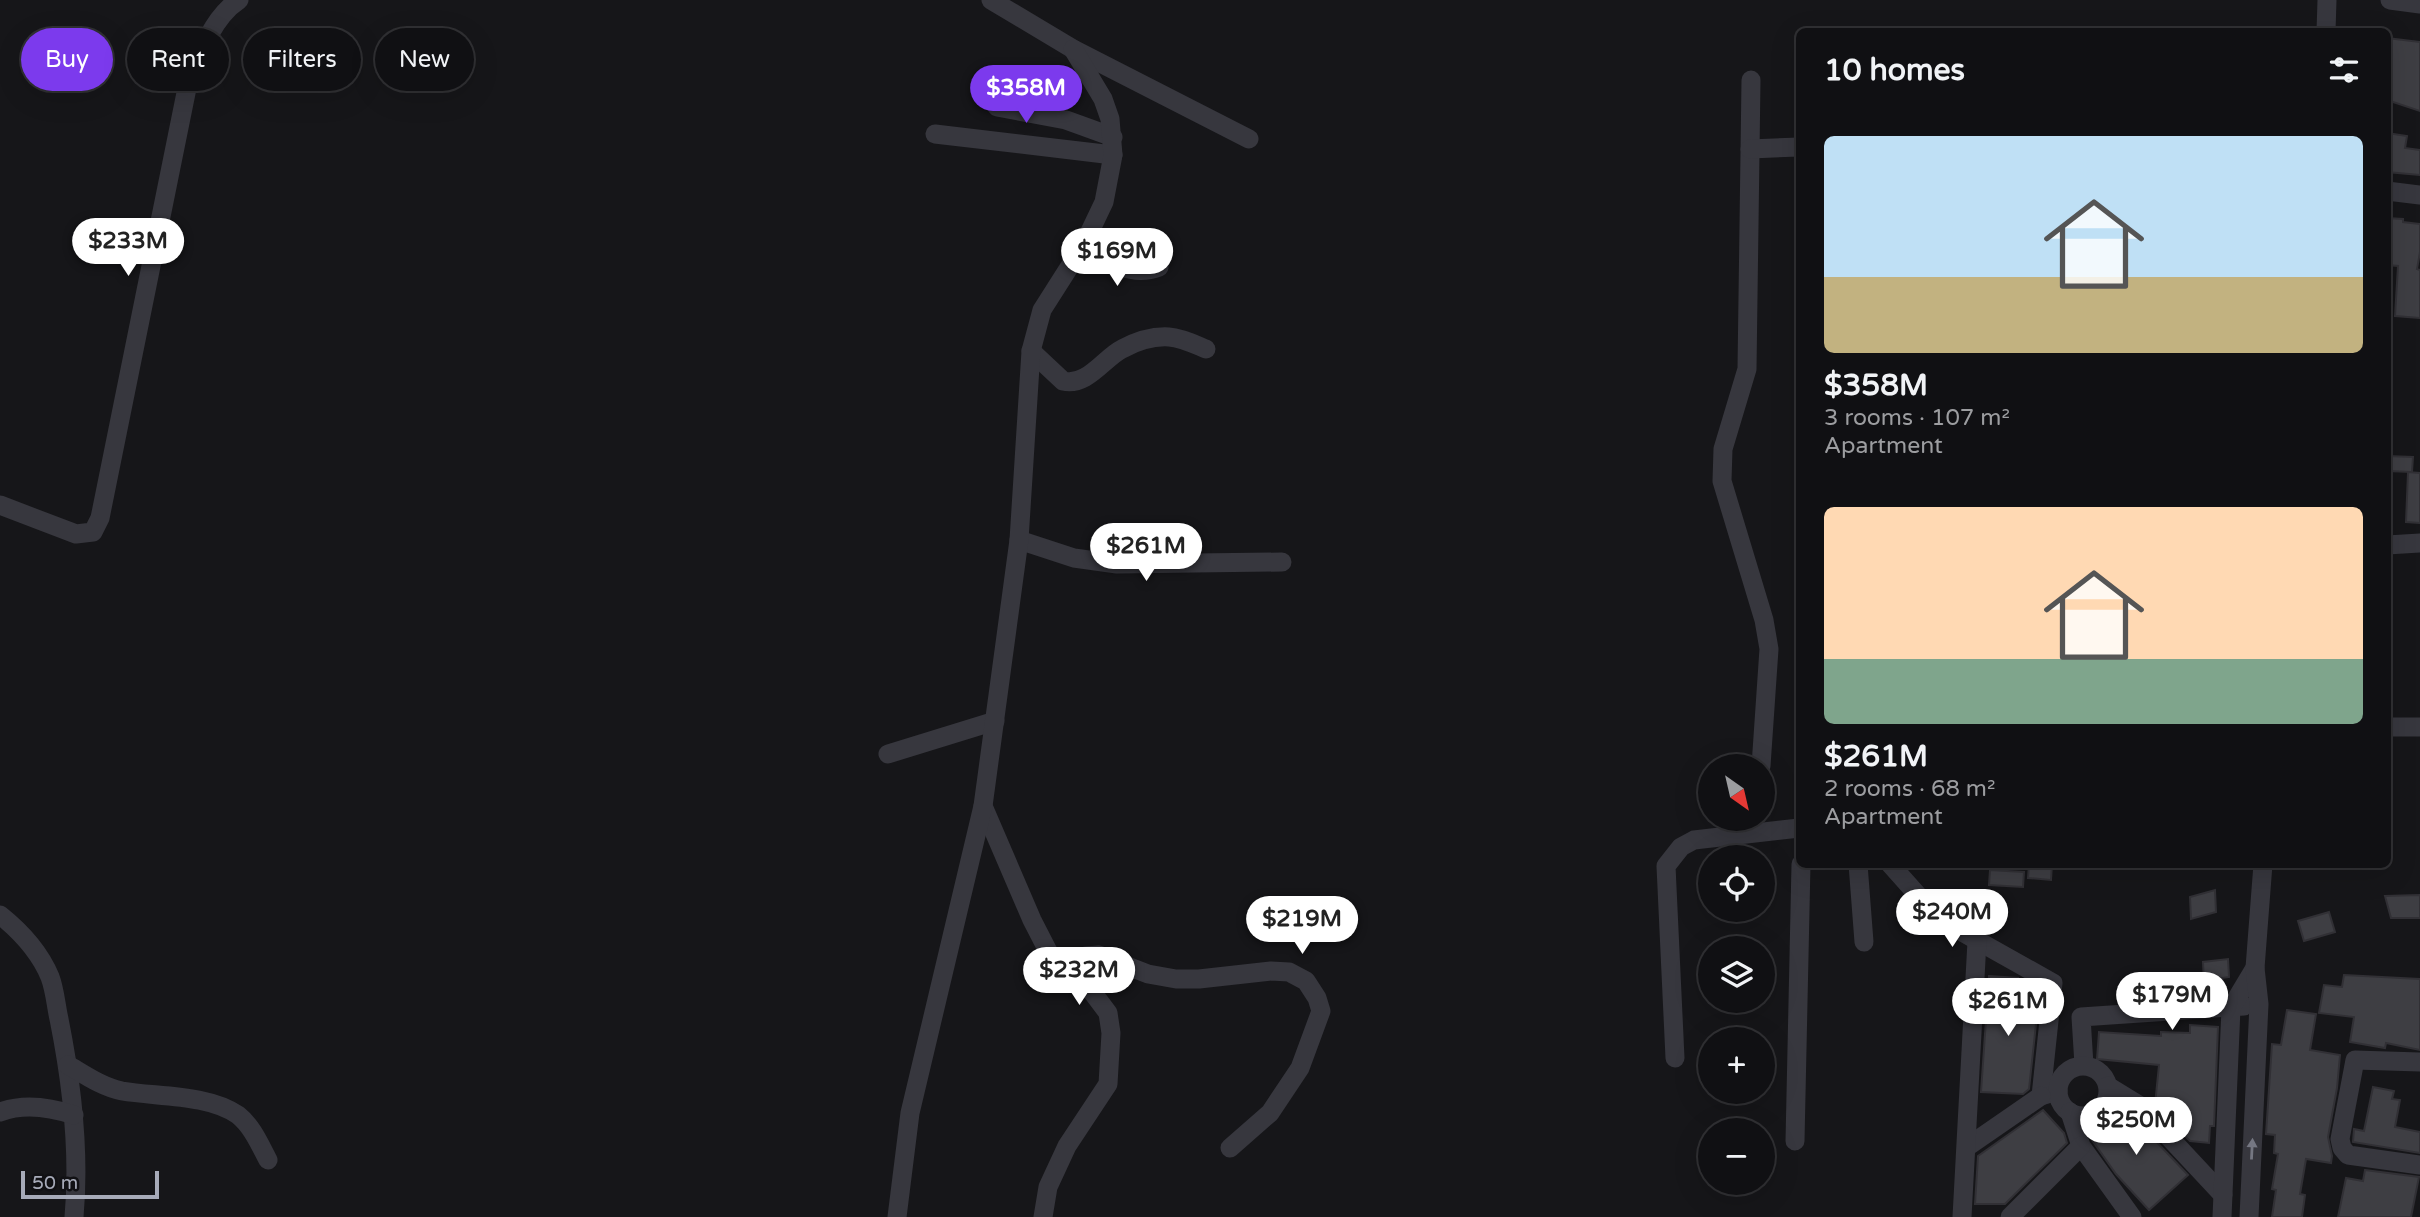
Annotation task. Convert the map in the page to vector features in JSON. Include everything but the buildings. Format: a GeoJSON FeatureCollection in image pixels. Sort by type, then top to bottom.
{"type":"FeatureCollection","features":[{"type":"Feature","properties":{"kind":"street"},"geometry":{"type":"LineString","coordinates":[[0,505],[76,534],[93,532],[100,518],[187,88],[216,26],[239,0]]}},
{"type":"Feature","properties":{"kind":"street"},"geometry":{"type":"LineString","coordinates":[[990,0],[1073,49],[1249,139]]}},
{"type":"Feature","properties":{"kind":"street"},"geometry":{"type":"LineString","coordinates":[[2326,28],[2327,0]]}},
{"type":"Feature","properties":{"kind":"street"},"geometry":{"type":"LineString","coordinates":[[2390,0],[2420,4]]}},
{"type":"Feature","properties":{"kind":"street"},"geometry":{"type":"LineString","coordinates":[[897,1217],[910,1113],[983,807],[1019,540],[1031,351],[1042,310],[1084,244],[1104,202],[1113,146],[1110,119],[1102,99],[1073,49]]}},
{"type":"Feature","properties":{"kind":"street"},"geometry":{"type":"LineString","coordinates":[[1751,80],[1747,369],[1723,449],[1722,481],[1764,620],[1769,649],[1762,754]]}},
{"type":"Feature","properties":{"kind":"street"},"geometry":{"type":"LineString","coordinates":[[997,107],[1066,120],[1113,146]]}},
{"type":"Feature","properties":{"kind":"street"},"geometry":{"type":"LineString","coordinates":[[935,134],[1113,146]]}},
{"type":"Feature","properties":{"kind":"street"},"geometry":{"type":"LineString","coordinates":[[1750,149],[1796,147]]}},
{"type":"Feature","properties":{"kind":"street"},"geometry":{"type":"LineString","coordinates":[[2391,191],[2420,195]]}},
{"type":"Feature","properties":{"kind":"street"},"geometry":{"type":"LineString","coordinates":[[1084,244],[1124,269],[1146,272],[1159,267]]}},
{"type":"Feature","properties":{"kind":"street"},"geometry":{"type":"LineString","coordinates":[[1031,351],[1063,382],[1069,383],[1080,380],[1120,349],[1145,339],[1169,337],[1206,349]]}},
{"type":"Feature","properties":{"kind":"street"},"geometry":{"type":"LineString","coordinates":[[1019,540],[1074,558],[1117,564],[1282,562]]}},
{"type":"Feature","properties":{"kind":"street"},"geometry":{"type":"LineString","coordinates":[[2391,545],[2420,543]]}},
{"type":"Feature","properties":{"kind":"street"},"geometry":{"type":"LineString","coordinates":[[888,754],[995,721]]}},
{"type":"Feature","properties":{"kind":"street"},"geometry":{"type":"LineString","coordinates":[[2391,727],[2420,727]]}},
{"type":"Feature","properties":{"kind":"street"},"geometry":{"type":"LineString","coordinates":[[983,807],[1049,955],[1093,993],[1108,1013],[1111,1033],[1108,1084],[1067,1146],[1048,1187],[1043,1217]]}},
{"type":"Feature","properties":{"kind":"street"},"geometry":{"type":"LineString","coordinates":[[1675,1058],[1666,866],[1681,847],[1694,840],[1796,828]]}},
{"type":"Feature","properties":{"kind":"street"},"geometry":{"type":"LineString","coordinates":[[1796,1141],[1801,868]]}},
{"type":"Feature","properties":{"kind":"street"},"geometry":{"type":"LineString","coordinates":[[1858,868],[1864,942]]}},
{"type":"Feature","properties":{"kind":"street"},"geometry":{"type":"LineString","coordinates":[[1894,868],[1939,919],[2053,983],[2050,1094],[2070,1112],[2077,1115],[2094,1113],[2106,1102],[2108,1086]]}},
{"type":"Feature","properties":{"kind":"street"},"geometry":{"type":"LineString","coordinates":[[2249,1217],[2259,1004],[2255,968],[2263,868]]}},
{"type":"Feature","properties":{"kind":"street"},"geometry":{"type":"LineString","coordinates":[[0,915],[14,926],[38,955],[51,979],[68,1065],[74,1115],[74,1217]]}},
{"type":"Feature","properties":{"kind":"street"},"geometry":{"type":"LineString","coordinates":[[1962,1217],[1977,941]]}},
{"type":"Feature","properties":{"kind":"street"},"geometry":{"type":"LineString","coordinates":[[1064,967],[1086,956],[1099,955],[1149,974],[1176,979],[1271,971],[1289,972],[1306,981],[1317,998],[1321,1011],[1300,1068],[1270,1113],[1230,1148]]}},
{"type":"Feature","properties":{"kind":"street"},"geometry":{"type":"LineString","coordinates":[[2222,1217],[2231,1008],[2255,968]]}},
{"type":"Feature","properties":{"kind":"street"},"geometry":{"type":"LineString","coordinates":[[2084,1065],[2081,1017],[2259,1004]]}},
{"type":"Feature","properties":{"kind":"street"},"geometry":{"type":"LineString","coordinates":[[2420,1062],[2355,1060],[2340,1139],[2342,1148],[2348,1155],[2420,1165]]}},
{"type":"Feature","properties":{"kind":"street"},"geometry":{"type":"LineString","coordinates":[[68,1065],[99,1083],[120,1090],[165,1095],[222,1107],[239,1116],[256,1136],[268,1160]]}},
{"type":"Feature","properties":{"kind":"street"},"geometry":{"type":"LineString","coordinates":[[1967,1147],[2050,1094],[2063,1076],[2076,1066],[2084,1065],[2100,1072],[2108,1086],[2139,1105],[2223,1195]]}},
{"type":"Feature","properties":{"kind":"street"},"geometry":{"type":"LineString","coordinates":[[0,1112],[8,1109],[48,1107],[74,1115]]}},
{"type":"Feature","properties":{"kind":"street"},"geometry":{"type":"LineString","coordinates":[[2070,1112],[2081,1146],[2132,1217]]}},
{"type":"Feature","properties":{"kind":"street"},"geometry":{"type":"LineString","coordinates":[[2010,1217],[2081,1146]]}}]}
